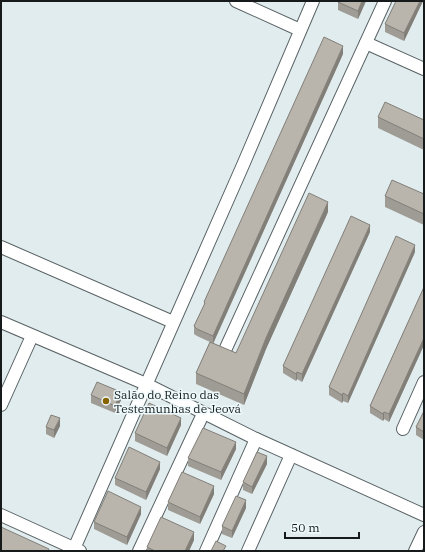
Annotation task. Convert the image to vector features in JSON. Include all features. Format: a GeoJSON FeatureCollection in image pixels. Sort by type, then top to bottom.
{"type":"FeatureCollection","features":[{"type":"Feature","properties":{"kind":"street"},"geometry":{"type":"LineString","coordinates":[[236,1],[300,30]]}},
{"type":"Feature","properties":{"kind":"street"},"geometry":{"type":"LineString","coordinates":[[1,515],[75,550],[313,1]]}},
{"type":"Feature","properties":{"kind":"street"},"geometry":{"type":"LineString","coordinates":[[226,348],[385,1]]}},
{"type":"Feature","properties":{"kind":"street"},"geometry":{"type":"LineString","coordinates":[[366,43],[424,69]]}},
{"type":"Feature","properties":{"kind":"street"},"geometry":{"type":"LineString","coordinates":[[1,247],[173,322]]}},
{"type":"Feature","properties":{"kind":"street"},"geometry":{"type":"LineString","coordinates":[[1,322],[146,384],[203,414],[256,439],[424,515]]}},
{"type":"Feature","properties":{"kind":"street"},"geometry":{"type":"LineString","coordinates":[[1,405],[32,336]]}},
{"type":"Feature","properties":{"kind":"street"},"geometry":{"type":"LineString","coordinates":[[403,429],[424,382]]}},
{"type":"Feature","properties":{"kind":"street"},"geometry":{"type":"LineString","coordinates":[[139,551],[203,414]]}},
{"type":"Feature","properties":{"kind":"street"},"geometry":{"type":"LineString","coordinates":[[206,551],[256,439]]}},
{"type":"Feature","properties":{"kind":"street"},"geometry":{"type":"LineString","coordinates":[[248,551],[291,455]]}},
{"type":"Feature","properties":{"kind":"street"},"geometry":{"type":"LineString","coordinates":[[415,551],[424,532]]}},
{"type":"Feature","properties":{"kind":"building"},"geometry":{"type":"Polygon","coordinates":[[[362,1],[358,11],[338,2],[362,1]]]}},
{"type":"Feature","properties":{"kind":"building"},"geometry":{"type":"Polygon","coordinates":[[[396,1],[420,1],[404,33],[385,24],[396,1]]]}},
{"type":"Feature","properties":{"kind":"building"},"geometry":{"type":"Polygon","coordinates":[[[324,37],[343,46],[213,336],[197,329],[194,326],[324,37]]]}},
{"type":"Feature","properties":{"kind":"building"},"geometry":{"type":"Polygon","coordinates":[[[385,102],[424,120],[424,139],[378,117],[385,102]]]}},
{"type":"Feature","properties":{"kind":"building"},"geometry":{"type":"Polygon","coordinates":[[[392,180],[424,194],[424,214],[385,196],[392,180]]]}},
{"type":"Feature","properties":{"kind":"building"},"geometry":{"type":"Polygon","coordinates":[[[309,193],[328,202],[266,338],[244,394],[196,373],[210,342],[236,353],[309,193]]]}},
{"type":"Feature","properties":{"kind":"building"},"geometry":{"type":"Polygon","coordinates":[[[351,216],[370,225],[302,374],[297,372],[296,374],[283,366],[351,216]]]}},
{"type":"Feature","properties":{"kind":"building"},"geometry":{"type":"Polygon","coordinates":[[[396,236],[415,245],[348,396],[343,393],[342,395],[329,387],[396,236]]]}},
{"type":"Feature","properties":{"kind":"building"},"geometry":{"type":"Polygon","coordinates":[[[424,287],[424,338],[389,414],[384,412],[383,414],[370,406],[424,287]]]}},
{"type":"Feature","properties":{"kind":"building"},"geometry":{"type":"Polygon","coordinates":[[[97,382],[121,392],[115,406],[91,395],[97,382]]]}},
{"type":"Feature","properties":{"kind":"building"},"geometry":{"type":"Polygon","coordinates":[[[149,403],[181,418],[167,448],[135,433],[149,403]]]}},
{"type":"Feature","properties":{"kind":"building"},"geometry":{"type":"Polygon","coordinates":[[[424,411],[424,432],[416,427],[424,411]]]}},
{"type":"Feature","properties":{"kind":"building"},"geometry":{"type":"Polygon","coordinates":[[[51,415],[60,418],[54,430],[46,427],[51,415]]]}},
{"type":"Feature","properties":{"kind":"building"},"geometry":{"type":"Polygon","coordinates":[[[203,428],[236,442],[221,472],[188,458],[203,428]]]}},
{"type":"Feature","properties":{"kind":"building"},"geometry":{"type":"Polygon","coordinates":[[[129,447],[160,462],[146,492],[115,478],[129,447]]]}},
{"type":"Feature","properties":{"kind":"building"},"geometry":{"type":"Polygon","coordinates":[[[257,452],[267,456],[252,487],[243,482],[257,452]]]}},
{"type":"Feature","properties":{"kind":"building"},"geometry":{"type":"Polygon","coordinates":[[[182,472],[214,486],[200,517],[168,502],[182,472]]]}},
{"type":"Feature","properties":{"kind":"building"},"geometry":{"type":"Polygon","coordinates":[[[108,491],[141,507],[127,537],[94,522],[108,491]]]}},
{"type":"Feature","properties":{"kind":"building"},"geometry":{"type":"Polygon","coordinates":[[[236,496],[246,500],[232,531],[222,526],[236,496]]]}},
{"type":"Feature","properties":{"kind":"building"},"geometry":{"type":"Polygon","coordinates":[[[161,517],[194,532],[185,551],[155,551],[147,547],[161,517]]]}},
{"type":"Feature","properties":{"kind":"building"},"geometry":{"type":"Polygon","coordinates":[[[1,527],[49,549],[48,551],[1,551],[1,527]]]}},
{"type":"Feature","properties":{"kind":"building"},"geometry":{"type":"Polygon","coordinates":[[[216,541],[226,546],[223,551],[211,551],[216,541]]]}},
{"type":"Feature","properties":{"kind":"place","name":"Salão do Reino das Testemunhas de Jeová"},"geometry":{"type":"Point","coordinates":[106,401]}}]}
